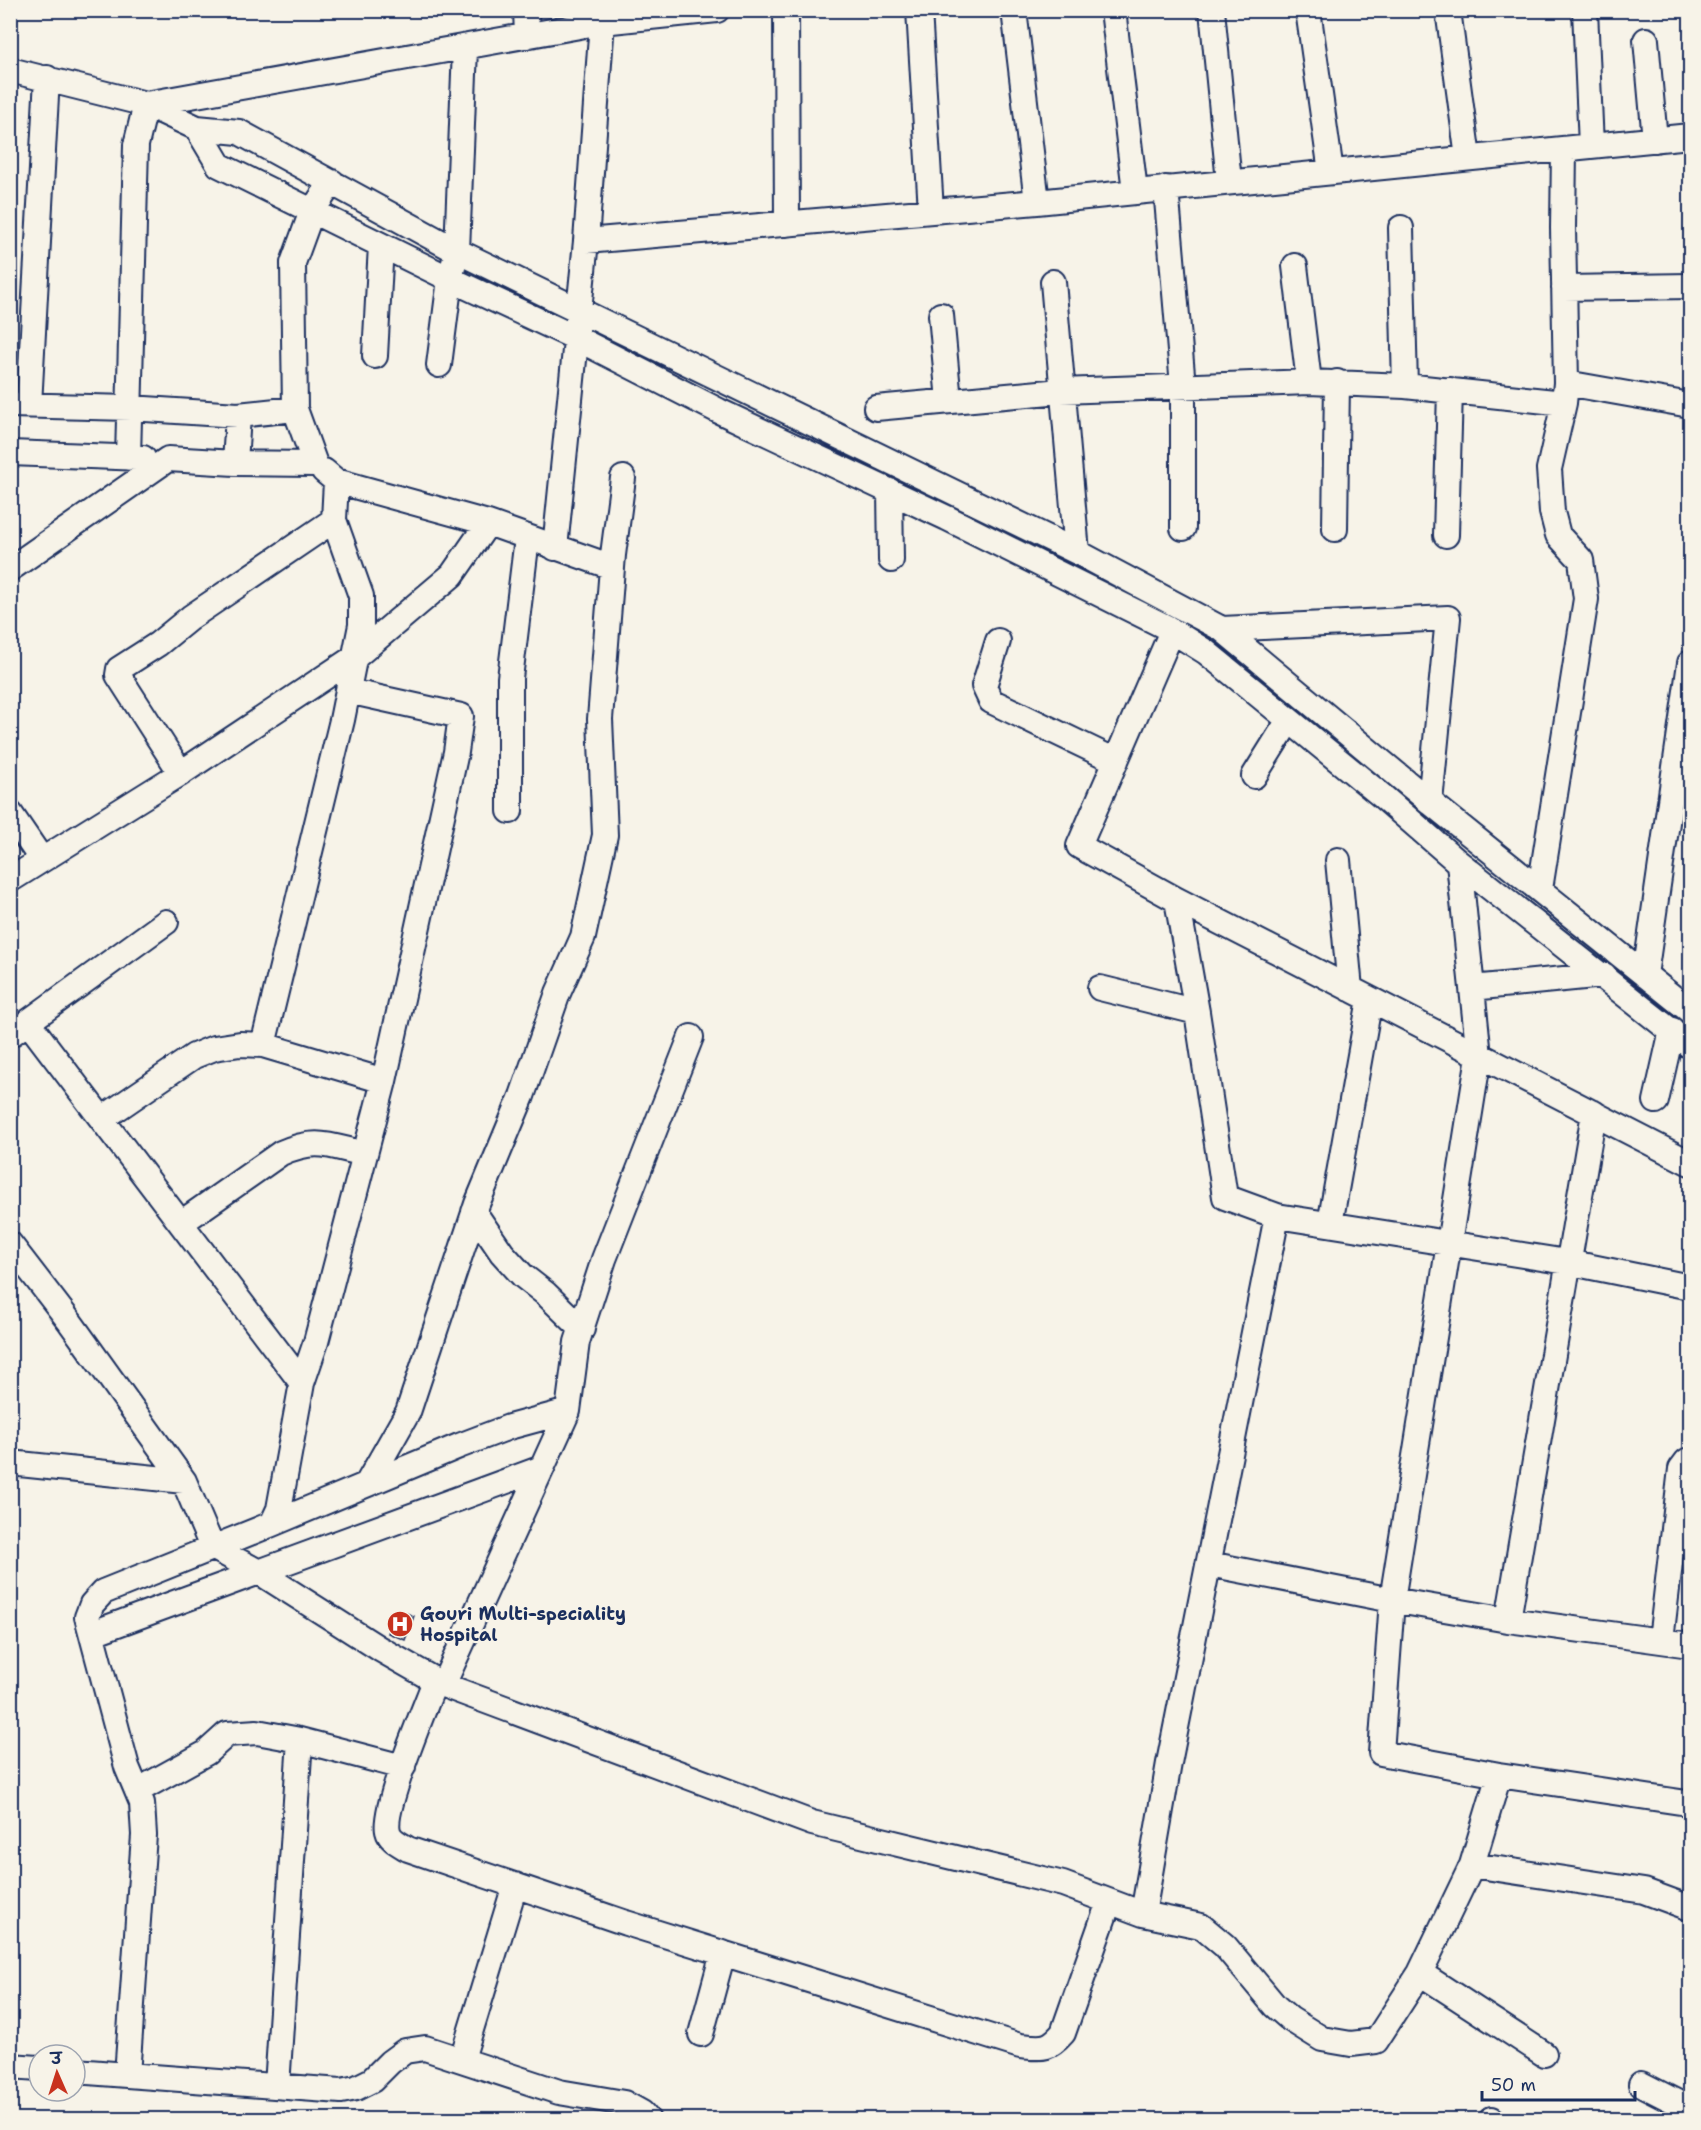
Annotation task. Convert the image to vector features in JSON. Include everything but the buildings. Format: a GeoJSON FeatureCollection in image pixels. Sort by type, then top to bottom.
{"type":"FeatureCollection","features":[{"type":"Feature","properties":{"kind":"street"},"geometry":{"type":"LineString","coordinates":[[526,10],[527,36]]}},
{"type":"Feature","properties":{"kind":"street"},"geometry":{"type":"LineString","coordinates":[[146,104],[602,22],[717,10]]}},
{"type":"Feature","properties":{"kind":"street"},"geometry":{"type":"LineString","coordinates":[[786,10],[787,224]]}},
{"type":"Feature","properties":{"kind":"street"},"geometry":{"type":"LineString","coordinates":[[919,10],[931,211]]}},
{"type":"Feature","properties":{"kind":"street"},"geometry":{"type":"LineString","coordinates":[[1014,10],[1037,202]]}},
{"type":"Feature","properties":{"kind":"street"},"geometry":{"type":"LineString","coordinates":[[1113,10],[1135,191]]}},
{"type":"Feature","properties":{"kind":"street"},"geometry":{"type":"LineString","coordinates":[[1212,10],[1229,182]]}},
{"type":"Feature","properties":{"kind":"street"},"geometry":{"type":"LineString","coordinates":[[1308,10],[1331,172]]}},
{"type":"Feature","properties":{"kind":"street"},"geometry":{"type":"LineString","coordinates":[[1448,10],[1468,158]]}},
{"type":"Feature","properties":{"kind":"street"},"geometry":{"type":"LineString","coordinates":[[1585,10],[1592,146]]}},
{"type":"Feature","properties":{"kind":"street"},"geometry":{"type":"LineString","coordinates":[[555,548],[586,241],[602,22]]}},
{"type":"Feature","properties":{"kind":"street"},"geometry":{"type":"LineString","coordinates":[[1646,40],[1655,140]]}},
{"type":"Feature","properties":{"kind":"street"},"geometry":{"type":"LineString","coordinates":[[440,365],[450,279],[457,251],[465,48]]}},
{"type":"Feature","properties":{"kind":"street"},"geometry":{"type":"LineString","coordinates":[[10,70],[146,104],[197,128],[239,132],[457,251],[1077,552],[1222,629],[1430,802],[1690,1011]]}},
{"type":"Feature","properties":{"kind":"street"},"geometry":{"type":"LineString","coordinates":[[47,78],[20,405],[130,408],[238,415],[295,409]]}},
{"type":"Feature","properties":{"kind":"street"},"geometry":{"type":"LineString","coordinates":[[128,458],[136,145],[146,104]]}},
{"type":"Feature","properties":{"kind":"street"},"geometry":{"type":"LineString","coordinates":[[197,128],[219,165],[450,279],[576,338],[719,411],[958,523],[1172,631],[1206,652],[1459,863],[1604,975],[1690,1046]]}},
{"type":"Feature","properties":{"kind":"street"},"geometry":{"type":"LineString","coordinates":[[586,241],[1037,202],[1690,136]]}},
{"type":"Feature","properties":{"kind":"street"},"geometry":{"type":"LineString","coordinates":[[1540,889],[1586,599],[1581,560],[1558,535],[1552,512],[1549,469],[1565,393],[1564,149]]}},
{"type":"Feature","properties":{"kind":"street"},"geometry":{"type":"LineString","coordinates":[[332,182],[312,211],[293,263],[295,409],[315,464],[336,480],[488,524],[612,567]]}},
{"type":"Feature","properties":{"kind":"street"},"geometry":{"type":"LineString","coordinates":[[1166,188],[1183,386],[1183,528]]}},
{"type":"Feature","properties":{"kind":"street"},"geometry":{"type":"LineString","coordinates":[[1401,228],[1406,386]]}},
{"type":"Feature","properties":{"kind":"street"},"geometry":{"type":"LineString","coordinates":[[375,356],[381,245]]}},
{"type":"Feature","properties":{"kind":"street"},"geometry":{"type":"LineString","coordinates":[[1295,266],[1309,382]]}},
{"type":"Feature","properties":{"kind":"street"},"geometry":{"type":"LineString","coordinates":[[1053,282],[1077,552]]}},
{"type":"Feature","properties":{"kind":"street"},"geometry":{"type":"LineString","coordinates":[[1564,288],[1690,286]]}},
{"type":"Feature","properties":{"kind":"street"},"geometry":{"type":"LineString","coordinates":[[941,315],[949,401]]}},
{"type":"Feature","properties":{"kind":"street"},"geometry":{"type":"LineString","coordinates":[[876,408],[1061,391],[1309,382],[1450,390],[1565,393],[1690,405]]}},
{"type":"Feature","properties":{"kind":"street"},"geometry":{"type":"LineString","coordinates":[[1335,529],[1337,382]]}},
{"type":"Feature","properties":{"kind":"street"},"geometry":{"type":"LineString","coordinates":[[1446,535],[1450,390]]}},
{"type":"Feature","properties":{"kind":"street"},"geometry":{"type":"LineString","coordinates":[[235,463],[238,415]]}},
{"type":"Feature","properties":{"kind":"street"},"geometry":{"type":"LineString","coordinates":[[10,453],[235,463],[315,464]]}},
{"type":"Feature","properties":{"kind":"street"},"geometry":{"type":"LineString","coordinates":[[10,569],[168,459]]}},
{"type":"Feature","properties":{"kind":"street"},"geometry":{"type":"LineString","coordinates":[[367,1484],[408,1412],[474,1212],[522,1096],[558,993],[583,936],[605,835],[600,719],[612,567],[624,478]]}},
{"type":"Feature","properties":{"kind":"street"},"geometry":{"type":"LineString","coordinates":[[263,1045],[348,692],[361,625],[361,596],[334,520],[336,480]]}},
{"type":"Feature","properties":{"kind":"street"},"geometry":{"type":"LineString","coordinates":[[890,491],[891,560]]}},
{"type":"Feature","properties":{"kind":"street"},"geometry":{"type":"LineString","coordinates":[[178,775],[179,770],[118,675],[119,669],[334,520]]}},
{"type":"Feature","properties":{"kind":"street"},"geometry":{"type":"LineString","coordinates":[[10,880],[178,775],[355,657],[452,575],[488,524]]}},
{"type":"Feature","properties":{"kind":"street"},"geometry":{"type":"LineString","coordinates":[[510,811],[510,678],[527,538]]}},
{"type":"Feature","properties":{"kind":"street"},"geometry":{"type":"LineString","coordinates":[[1222,629],[1448,618],[1430,802]]}},
{"type":"Feature","properties":{"kind":"street"},"geometry":{"type":"LineString","coordinates":[[1172,631],[1079,846],[1177,900],[1690,1163]]}},
{"type":"Feature","properties":{"kind":"street"},"geometry":{"type":"LineString","coordinates":[[998,641],[984,686],[990,701],[1116,761]]}},
{"type":"Feature","properties":{"kind":"street"},"geometry":{"type":"LineString","coordinates":[[1645,975],[1690,663]]}},
{"type":"Feature","properties":{"kind":"street"},"geometry":{"type":"LineString","coordinates":[[272,1524],[279,1509],[302,1383],[316,1342],[384,1081],[456,752],[461,716],[348,692]]}},
{"type":"Feature","properties":{"kind":"street"},"geometry":{"type":"LineString","coordinates":[[1254,776],[1289,720]]}},
{"type":"Feature","properties":{"kind":"street"},"geometry":{"type":"LineString","coordinates":[[10,813],[42,860]]}},
{"type":"Feature","properties":{"kind":"street"},"geometry":{"type":"LineString","coordinates":[[1330,1224],[1360,994],[1338,860]]}},
{"type":"Feature","properties":{"kind":"street"},"geometry":{"type":"LineString","coordinates":[[1459,863],[1479,1056],[1392,1600],[1381,1752],[1499,1775],[1687,1803]]}},
{"type":"Feature","properties":{"kind":"street"},"geometry":{"type":"LineString","coordinates":[[1177,900],[1197,1012],[1225,1197],[1277,1216],[1567,1262],[1690,1287]]}},
{"type":"Feature","properties":{"kind":"street"},"geometry":{"type":"LineString","coordinates":[[166,922],[19,1028],[102,1119],[302,1383]]}},
{"type":"Feature","properties":{"kind":"street"},"geometry":{"type":"LineString","coordinates":[[1472,988],[1604,975]]}},
{"type":"Feature","properties":{"kind":"street"},"geometry":{"type":"LineString","coordinates":[[1100,988],[1197,1012]]}},
{"type":"Feature","properties":{"kind":"street"},"geometry":{"type":"LineString","coordinates":[[1656,1101],[1672,1030]]}},
{"type":"Feature","properties":{"kind":"street"},"geometry":{"type":"LineString","coordinates":[[692,1037],[604,1259],[578,1342],[568,1411],[439,1683],[403,1767],[389,1806],[388,1832],[394,1841],[408,1849],[515,1886],[1020,2046],[1041,2047],[1053,2044],[1063,2033],[1109,1902]]}},
{"type":"Feature","properties":{"kind":"street"},"geometry":{"type":"LineString","coordinates":[[102,1119],[194,1056],[214,1048],[240,1044],[263,1045],[384,1081]]}},
{"type":"Feature","properties":{"kind":"street"},"geometry":{"type":"LineString","coordinates":[[1508,1620],[1594,1113]]}},
{"type":"Feature","properties":{"kind":"street"},"geometry":{"type":"LineString","coordinates":[[181,1223],[281,1153],[297,1146],[317,1143],[365,1154]]}},
{"type":"Feature","properties":{"kind":"street"},"geometry":{"type":"LineString","coordinates":[[474,1212],[502,1253],[523,1276],[546,1294],[582,1329]]}},
{"type":"Feature","properties":{"kind":"street"},"geometry":{"type":"LineString","coordinates":[[1143,1914],[1169,1763],[1277,1216]]}},
{"type":"Feature","properties":{"kind":"street"},"geometry":{"type":"LineString","coordinates":[[10,1244],[70,1322],[184,1481],[212,1547],[259,1572],[380,1649],[439,1683],[812,1823],[1063,1884],[1143,1914],[1201,1926],[1225,1946],[1275,2006],[1290,2019],[1322,2039],[1351,2044],[1376,2041],[1420,1973],[1472,1865],[1499,1775]]}},
{"type":"Feature","properties":{"kind":"street"},"geometry":{"type":"LineString","coordinates":[[127,2075],[144,1835],[142,1803],[127,1767],[87,1617],[92,1604],[103,1592],[459,1446],[509,1427],[568,1411]]}},
{"type":"Feature","properties":{"kind":"street"},"geometry":{"type":"LineString","coordinates":[[1661,1640],[1681,1469],[1687,1461],[1690,1461]]}},
{"type":"Feature","properties":{"kind":"street"},"geometry":{"type":"LineString","coordinates":[[10,1464],[184,1481]]}},
{"type":"Feature","properties":{"kind":"street"},"geometry":{"type":"LineString","coordinates":[[93,1633],[542,1468]]}},
{"type":"Feature","properties":{"kind":"street"},"geometry":{"type":"LineString","coordinates":[[1209,1563],[1392,1600],[1508,1620],[1690,1645]]}},
{"type":"Feature","properties":{"kind":"street"},"geometry":{"type":"LineString","coordinates":[[137,1791],[206,1753],[226,1734],[257,1732],[300,1740],[403,1767]]}},
{"type":"Feature","properties":{"kind":"street"},"geometry":{"type":"LineString","coordinates":[[277,2086],[300,1740]]}},
{"type":"Feature","properties":{"kind":"street"},"geometry":{"type":"LineString","coordinates":[[1472,1865],[1644,1891],[1690,1908]]}},
{"type":"Feature","properties":{"kind":"street"},"geometry":{"type":"LineString","coordinates":[[462,2059],[515,1886]]}},
{"type":"Feature","properties":{"kind":"street"},"geometry":{"type":"LineString","coordinates":[[701,2034],[723,1953]]}},
{"type":"Feature","properties":{"kind":"street"},"geometry":{"type":"LineString","coordinates":[[1420,1973],[1544,2054]]}},
{"type":"Feature","properties":{"kind":"street"},"geometry":{"type":"LineString","coordinates":[[87,2072],[340,2091],[356,2088],[372,2080],[405,2051],[425,2048],[559,2092],[624,2103],[648,2120]]}},
{"type":"Feature","properties":{"kind":"street"},"geometry":{"type":"LineString","coordinates":[[10,2066],[27,2067]]}},
{"type":"Feature","properties":{"kind":"street"},"geometry":{"type":"LineString","coordinates":[[1641,2084],[1690,2109]]}},
{"type":"Feature","properties":{"kind":"place","name":"Gouri Multi-speciality Hospital"},"geometry":{"type":"Point","coordinates":[400,1624]}}]}
